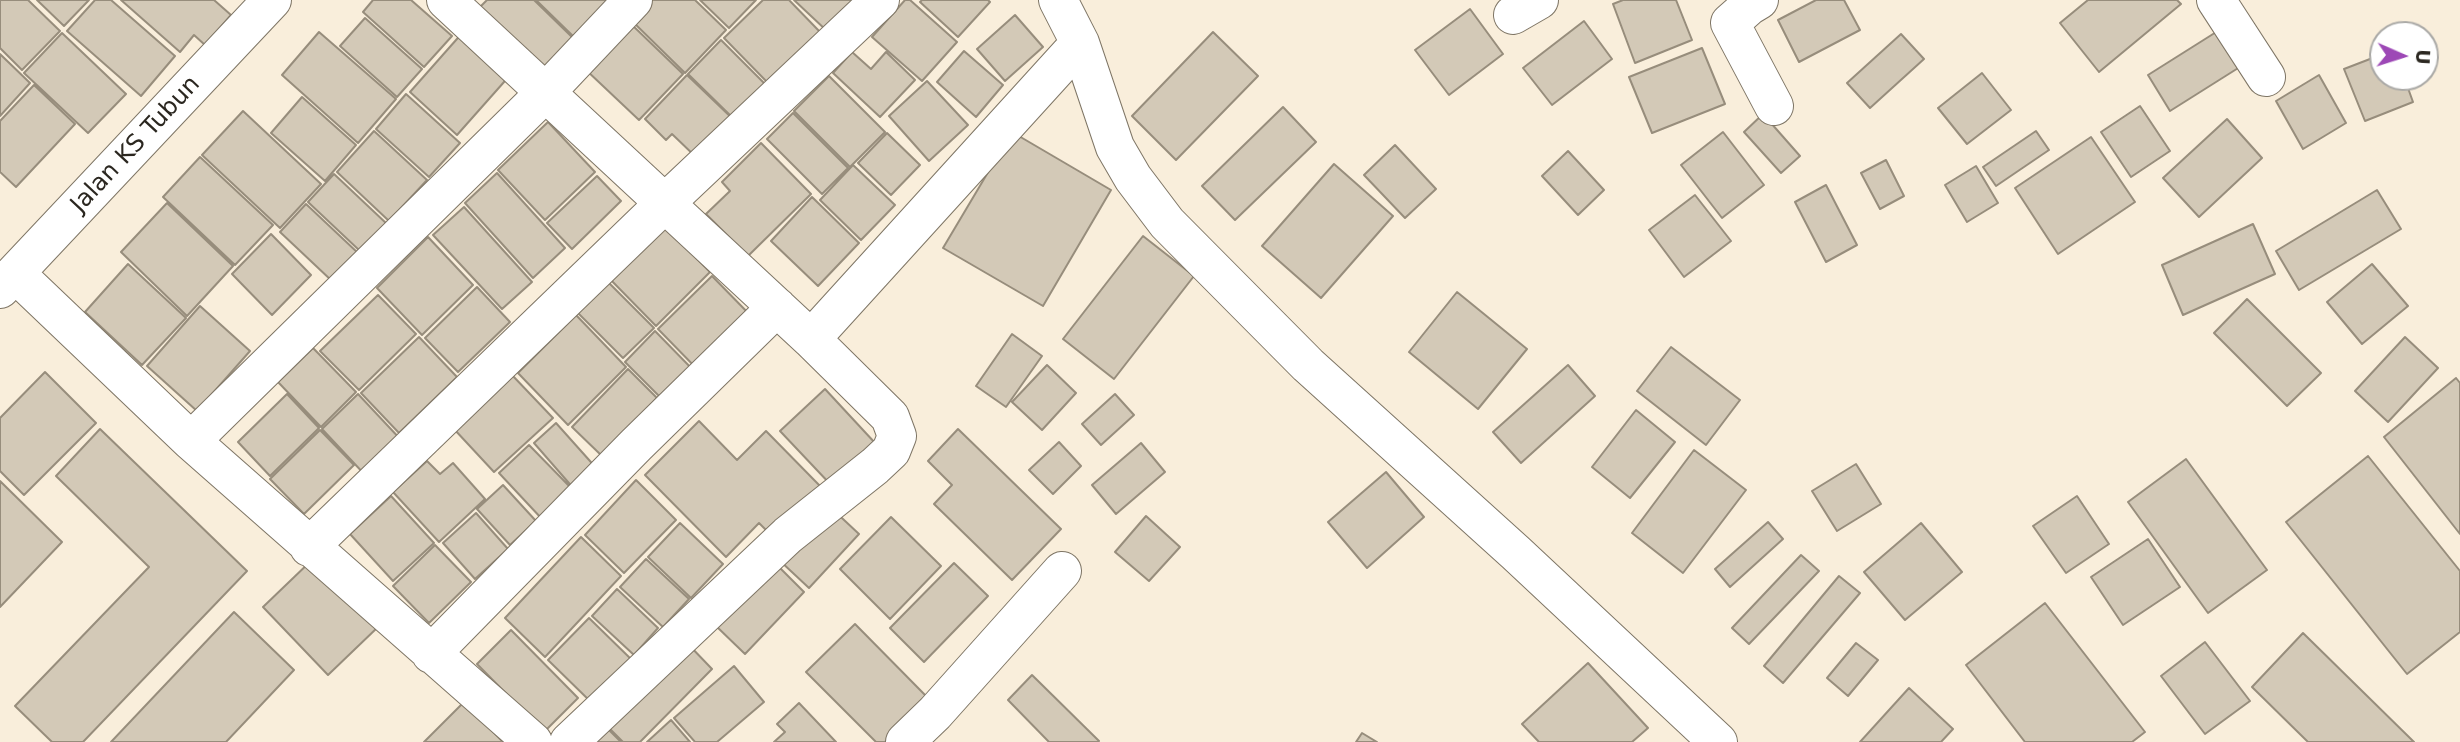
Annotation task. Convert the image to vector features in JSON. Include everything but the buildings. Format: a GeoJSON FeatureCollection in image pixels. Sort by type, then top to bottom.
{"type":"FeatureCollection","features":[{"type":"Feature","properties":{"kind":"street","name":"Jalan KS Tubun"},"geometry":{"type":"LineString","coordinates":[[8,281],[272,0]]}},
{"type":"Feature","properties":{"kind":"street"},"geometry":{"type":"LineString","coordinates":[[446,0],[811,339],[890,417],[897,436],[891,451],[788,535],[569,742]]}},
{"type":"Feature","properties":{"kind":"street"},"geometry":{"type":"LineString","coordinates":[[191,441],[546,92],[633,0]]}},
{"type":"Feature","properties":{"kind":"street"},"geometry":{"type":"LineString","coordinates":[[309,547],[664,204],[880,0]]}},
{"type":"Feature","properties":{"kind":"street"},"geometry":{"type":"LineString","coordinates":[[1058,0],[1080,43],[1115,147],[1133,178],[1167,223],[1308,365],[1516,553],[1717,742]]}},
{"type":"Feature","properties":{"kind":"street"},"geometry":{"type":"LineString","coordinates":[[1759,0],[1730,23],[1774,106]]}},
{"type":"Feature","properties":{"kind":"street"},"geometry":{"type":"LineString","coordinates":[[2216,0],[2266,77]]}},
{"type":"Feature","properties":{"kind":"street"},"geometry":{"type":"LineString","coordinates":[[811,339],[1080,43]]}},
{"type":"Feature","properties":{"kind":"street"},"geometry":{"type":"LineString","coordinates":[[8,281],[533,742]]}},
{"type":"Feature","properties":{"kind":"street"},"geometry":{"type":"LineString","coordinates":[[431,654],[618,463],[777,307]]}},
{"type":"Feature","properties":{"kind":"street"},"geometry":{"type":"LineString","coordinates":[[905,742],[935,713],[1062,571]]}}]}
